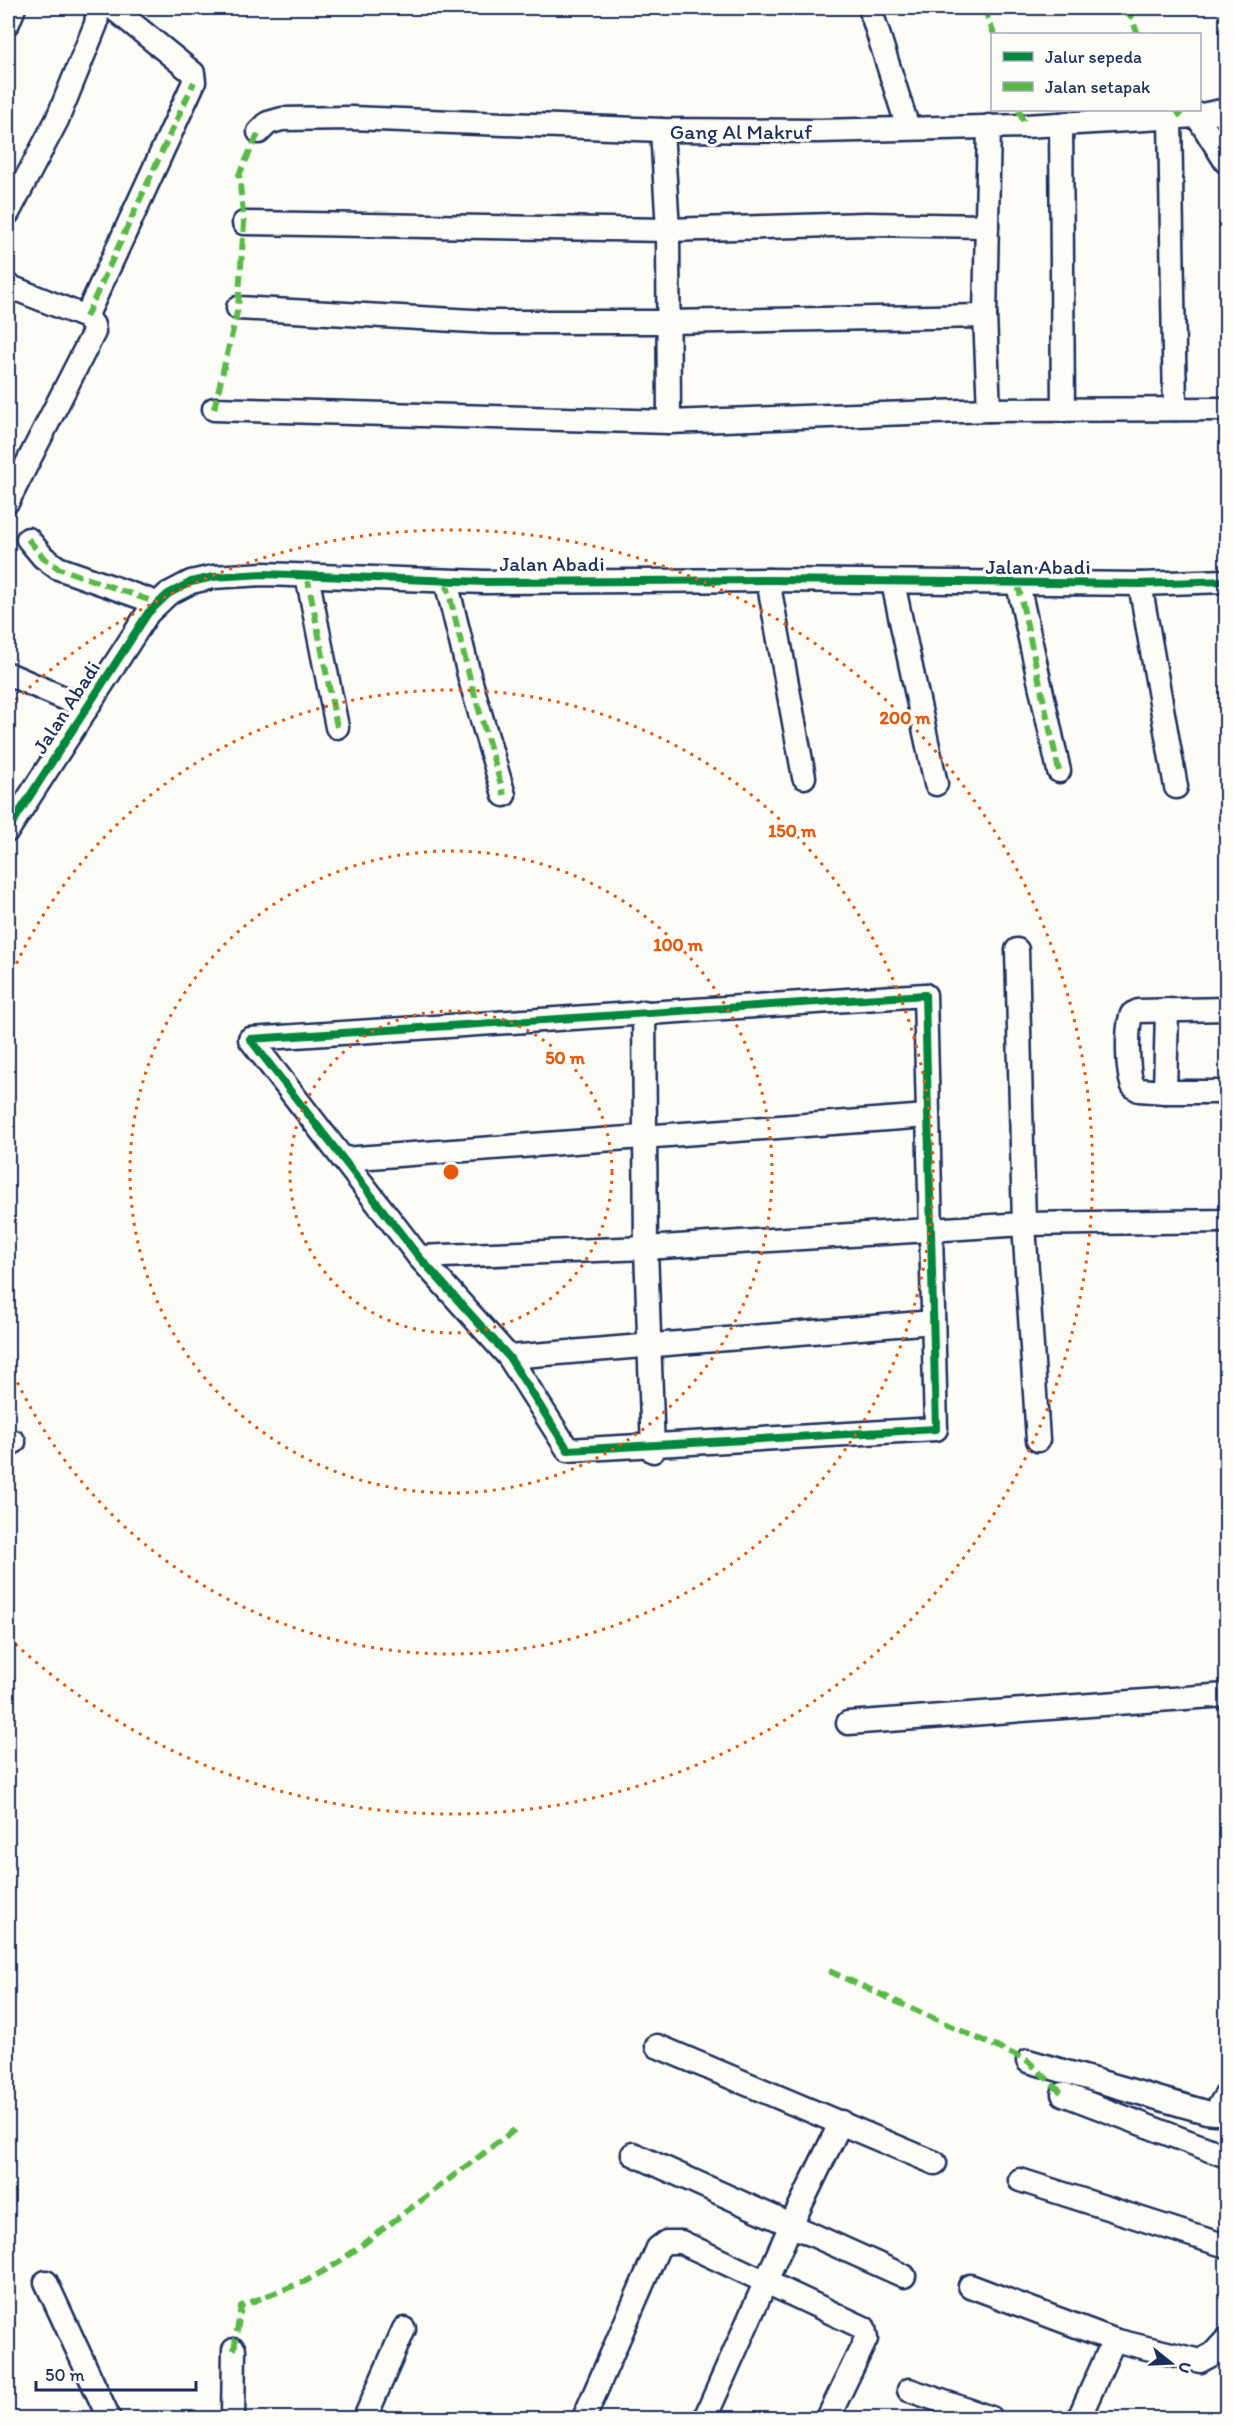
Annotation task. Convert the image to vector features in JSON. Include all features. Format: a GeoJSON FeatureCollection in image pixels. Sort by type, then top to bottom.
{"type":"FeatureCollection","features":[{"type":"Feature","properties":{"kind":"street"},"geometry":{"type":"LineString","coordinates":[[8,22],[14,8]]}},
{"type":"Feature","properties":{"kind":"street"},"geometry":{"type":"LineString","coordinates":[[8,213],[57,120],[92,32],[98,8]]}},
{"type":"Feature","properties":{"kind":"street"},"geometry":{"type":"LineString","coordinates":[[86,317],[194,82],[193,73],[113,8]]}},
{"type":"Feature","properties":{"kind":"street"},"geometry":{"type":"LineString","coordinates":[[870,8],[908,128]]}},
{"type":"Feature","properties":{"kind":"street","name":"Gang Al Makruf"},"geometry":{"type":"LineString","coordinates":[[259,132],[268,123],[282,119],[351,118],[662,130],[818,131],[1061,124],[1197,116],[1227,110]]}},
{"type":"Feature","properties":{"kind":"street"},"geometry":{"type":"LineString","coordinates":[[1197,116],[1227,162]]}},
{"type":"Feature","properties":{"kind":"street"},"geometry":{"type":"LineString","coordinates":[[1170,118],[1175,409]]}},
{"type":"Feature","properties":{"kind":"street"},"geometry":{"type":"LineString","coordinates":[[1061,124],[1063,410]]}},
{"type":"Feature","properties":{"kind":"street"},"geometry":{"type":"LineString","coordinates":[[989,126],[986,316],[989,410]]}},
{"type":"Feature","properties":{"kind":"street"},"geometry":{"type":"LineString","coordinates":[[662,130],[668,230],[669,422]]}},
{"type":"Feature","properties":{"kind":"street"},"geometry":{"type":"LineString","coordinates":[[244,223],[668,230],[866,224],[987,226]]}},
{"type":"Feature","properties":{"kind":"street"},"geometry":{"type":"LineString","coordinates":[[8,501],[74,367],[92,338],[93,325],[86,317],[10,292]]}},
{"type":"Feature","properties":{"kind":"street"},"geometry":{"type":"LineString","coordinates":[[238,308],[491,322],[668,322],[986,316]]}},
{"type":"Feature","properties":{"kind":"street"},"geometry":{"type":"LineString","coordinates":[[214,409],[669,422],[989,410],[1227,409]]}},
{"type":"Feature","properties":{"kind":"street"},"geometry":{"type":"LineString","coordinates":[[28,539],[47,562],[58,568],[157,603]]}},
{"type":"Feature","properties":{"kind":"street"},"geometry":{"type":"LineString","coordinates":[[307,575],[337,727]]}},
{"type":"Feature","properties":{"kind":"street","name":"Jalan Abadi"},"geometry":{"type":"LineString","coordinates":[[8,830],[148,613],[157,603],[179,587],[213,577],[307,575],[446,581],[768,580],[1018,584],[1227,581]]}},
{"type":"Feature","properties":{"kind":"street"},"geometry":{"type":"LineString","coordinates":[[768,580],[804,777]]}},
{"type":"Feature","properties":{"kind":"street"},"geometry":{"type":"LineString","coordinates":[[446,581],[470,679],[504,795]]}},
{"type":"Feature","properties":{"kind":"street"},"geometry":{"type":"LineString","coordinates":[[893,583],[936,784]]}},
{"type":"Feature","properties":{"kind":"street"},"geometry":{"type":"LineString","coordinates":[[1018,584],[1059,771]]}},
{"type":"Feature","properties":{"kind":"street"},"geometry":{"type":"LineString","coordinates":[[1140,584],[1176,787]]}},
{"type":"Feature","properties":{"kind":"street"},"geometry":{"type":"LineString","coordinates":[[8,674],[87,708]]}},
{"type":"Feature","properties":{"kind":"street"},"geometry":{"type":"LineString","coordinates":[[1017,950],[1024,1224],[1038,1440]]}},
{"type":"Feature","properties":{"kind":"street"},"geometry":{"type":"LineString","coordinates":[[925,995],[928,1116],[936,1429],[653,1448],[568,1450],[509,1357],[419,1257],[250,1039],[925,995]]}},
{"type":"Feature","properties":{"kind":"street"},"geometry":{"type":"LineString","coordinates":[[1227,1009],[1134,1012],[1129,1022],[1129,1068],[1133,1086],[1139,1090],[1165,1092],[1227,1092]]}},
{"type":"Feature","properties":{"kind":"street"},"geometry":{"type":"LineString","coordinates":[[1165,1092],[1167,1010]]}},
{"type":"Feature","properties":{"kind":"street"},"geometry":{"type":"LineString","coordinates":[[644,1012],[646,1248],[653,1448]]}},
{"type":"Feature","properties":{"kind":"street"},"geometry":{"type":"LineString","coordinates":[[343,1159],[928,1116]]}},
{"type":"Feature","properties":{"kind":"street"},"geometry":{"type":"LineString","coordinates":[[419,1257],[646,1248],[1024,1224],[1227,1221]]}},
{"type":"Feature","properties":{"kind":"street"},"geometry":{"type":"LineString","coordinates":[[509,1357],[933,1322]]}},
{"type":"Feature","properties":{"kind":"street"},"geometry":{"type":"LineString","coordinates":[[848,1723],[1227,1695]]}},
{"type":"Feature","properties":{"kind":"street"},"geometry":{"type":"LineString","coordinates":[[657,2046],[935,2163]]}},
{"type":"Feature","properties":{"kind":"street"},"geometry":{"type":"LineString","coordinates":[[1028,2061],[1206,2112],[1215,2113],[1227,2095]]}},
{"type":"Feature","properties":{"kind":"street"},"geometry":{"type":"LineString","coordinates":[[1063,2094],[1227,2157]]}},
{"type":"Feature","properties":{"kind":"street"},"geometry":{"type":"LineString","coordinates":[[705,2418],[791,2225],[841,2122]]}},
{"type":"Feature","properties":{"kind":"street"},"geometry":{"type":"LineString","coordinates":[[633,2154],[904,2276]]}},
{"type":"Feature","properties":{"kind":"street"},"geometry":{"type":"LineString","coordinates":[[1020,2180],[1227,2246]]}},
{"type":"Feature","properties":{"kind":"street"},"geometry":{"type":"LineString","coordinates":[[584,2418],[658,2248],[666,2242],[681,2242],[864,2328],[866,2338],[828,2418]]}},
{"type":"Feature","properties":{"kind":"street"},"geometry":{"type":"LineString","coordinates":[[46,2282],[109,2418]]}},
{"type":"Feature","properties":{"kind":"street"},"geometry":{"type":"LineString","coordinates":[[970,2286],[1114,2340],[1200,2361],[1213,2354],[1227,2340]]}},
{"type":"Feature","properties":{"kind":"street"},"geometry":{"type":"LineString","coordinates":[[365,2418],[404,2329]]}},
{"type":"Feature","properties":{"kind":"street"},"geometry":{"type":"LineString","coordinates":[[1078,2418],[1114,2340]]}},
{"type":"Feature","properties":{"kind":"street"},"geometry":{"type":"LineString","coordinates":[[233,2418],[234,2350]]}},
{"type":"Feature","properties":{"kind":"street"},"geometry":{"type":"LineString","coordinates":[[909,2390],[991,2418]]}},
{"type":"Feature","properties":{"kind":"marked path"},"geometry":{"type":"LineString","coordinates":[[984,8],[994,33]]}},
{"type":"Feature","properties":{"kind":"marked path"},"geometry":{"type":"LineString","coordinates":[[1127,8],[1138,33]]}},
{"type":"Feature","properties":{"kind":"marked path"},"geometry":{"type":"LineString","coordinates":[[86,317],[194,82]]}},
{"type":"Feature","properties":{"kind":"marked path"},"geometry":{"type":"LineString","coordinates":[[1019,111],[1025,126]]}},
{"type":"Feature","properties":{"kind":"marked path"},"geometry":{"type":"LineString","coordinates":[[1178,111],[1181,117]]}},
{"type":"Feature","properties":{"kind":"marked path"},"geometry":{"type":"LineString","coordinates":[[214,409],[238,308],[244,223],[239,175],[259,132]]}},
{"type":"Feature","properties":{"kind":"marked path"},"geometry":{"type":"LineString","coordinates":[[28,539],[43,557],[58,568],[157,603]]}},
{"type":"Feature","properties":{"kind":"marked path"},"geometry":{"type":"LineString","coordinates":[[307,575],[337,727]]}},
{"type":"Feature","properties":{"kind":"marked path"},"geometry":{"type":"LineString","coordinates":[[446,581],[470,679],[504,795]]}},
{"type":"Feature","properties":{"kind":"marked path"},"geometry":{"type":"LineString","coordinates":[[1018,584],[1059,771]]}},
{"type":"Feature","properties":{"kind":"marked path"},"geometry":{"type":"LineString","coordinates":[[829,1971],[1028,2061],[1063,2094]]}},
{"type":"Feature","properties":{"kind":"marked path"},"geometry":{"type":"LineString","coordinates":[[234,2350],[241,2306],[306,2281],[338,2263],[517,2128]]}},
{"type":"Feature","properties":{"kind":"cycle path"},"geometry":{"type":"LineString","coordinates":[[8,830],[148,613],[168,594],[191,582],[213,577],[264,574],[485,582],[768,580],[1140,584],[1226,581]]}},
{"type":"Feature","properties":{"kind":"cycle path"},"geometry":{"type":"LineString","coordinates":[[925,995],[936,1429],[568,1450],[509,1357],[419,1257],[250,1039],[925,995]]}}]}
